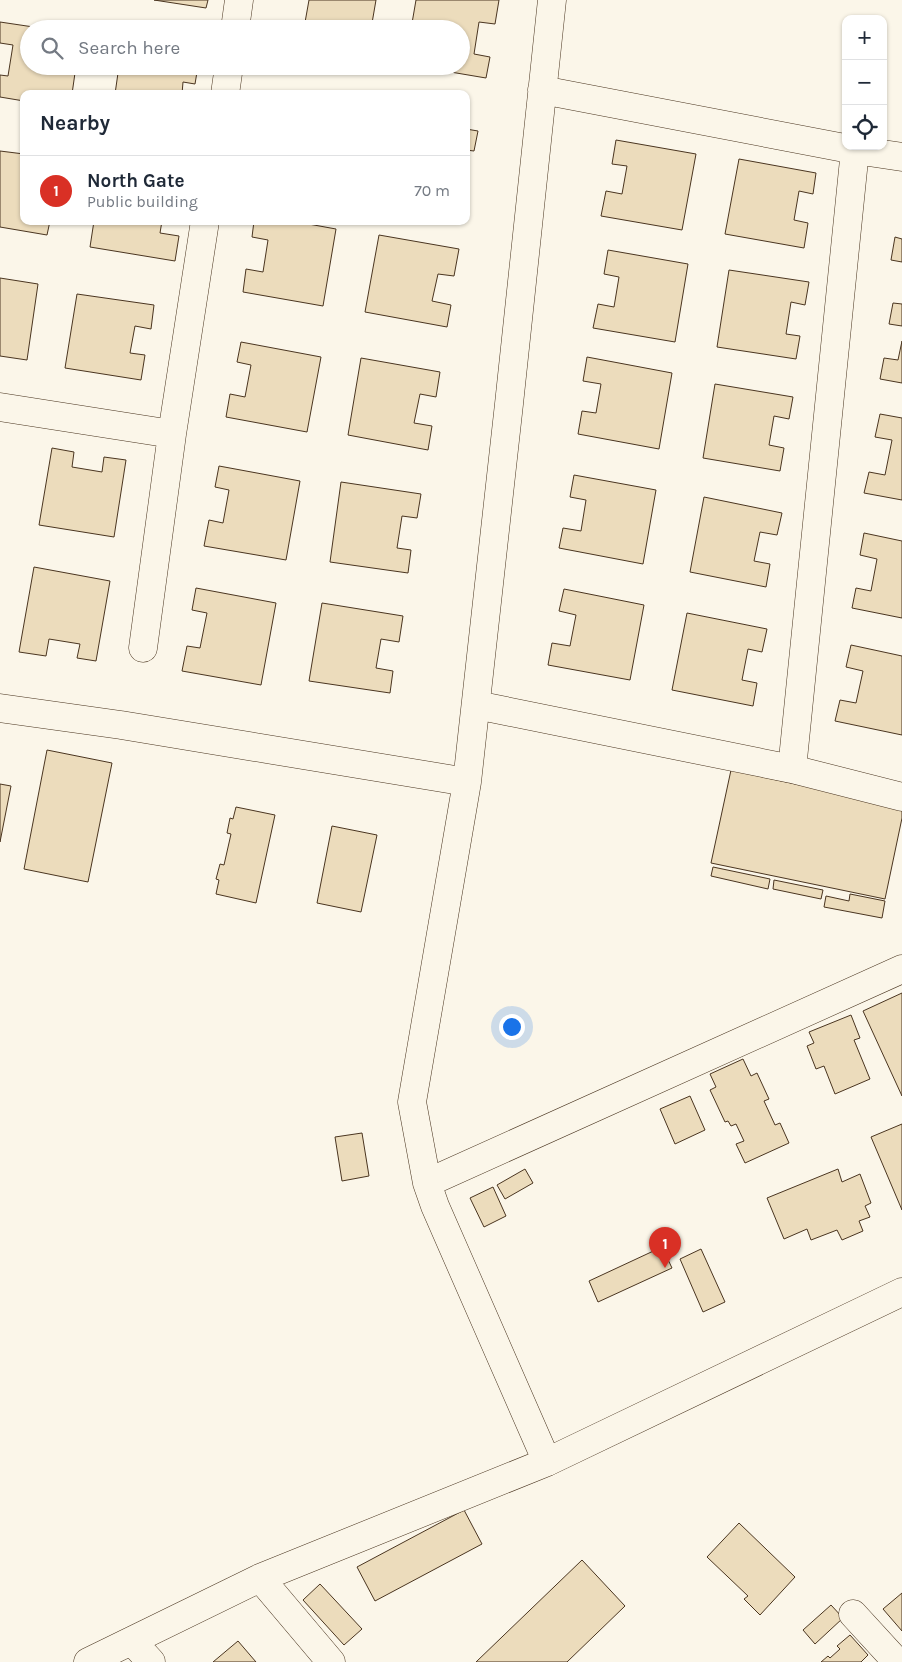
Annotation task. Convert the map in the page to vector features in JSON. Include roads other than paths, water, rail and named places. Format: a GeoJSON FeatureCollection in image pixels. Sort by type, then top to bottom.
{"type":"FeatureCollection","features":[{"type":"Feature","properties":{"kind":"street"},"geometry":{"type":"LineString","coordinates":[[236,20],[239,0]]}},
{"type":"Feature","properties":{"kind":"street"},"geometry":{"type":"LineString","coordinates":[[547,1462],[435,1206],[427,1183],[412,1102],[467,782],[552,0]]}},
{"type":"Feature","properties":{"kind":"street"},"geometry":{"type":"LineString","coordinates":[[226,90],[228,75]]}},
{"type":"Feature","properties":{"kind":"street"},"geometry":{"type":"LineString","coordinates":[[542,90],[842,148]]}},
{"type":"Feature","properties":{"kind":"street"},"geometry":{"type":"LineString","coordinates":[[792,769],[854,150],[902,157]]}},
{"type":"Feature","properties":{"kind":"street"},"geometry":{"type":"LineString","coordinates":[[143,648],[172,434],[204,225]]}},
{"type":"Feature","properties":{"kind":"street"},"geometry":{"type":"LineString","coordinates":[[0,407],[172,434]]}},
{"type":"Feature","properties":{"kind":"street"},"geometry":{"type":"LineString","coordinates":[[476,705],[792,769],[902,797]]}},
{"type":"Feature","properties":{"kind":"street"},"geometry":{"type":"LineString","coordinates":[[0,708],[130,726],[467,782]]}},
{"type":"Feature","properties":{"kind":"street"},"geometry":{"type":"LineString","coordinates":[[427,1183],[902,969]]}},
{"type":"Feature","properties":{"kind":"street"},"geometry":{"type":"LineString","coordinates":[[88,1662],[260,1578],[547,1462],[902,1292]]}},
{"type":"Feature","properties":{"kind":"street"},"geometry":{"type":"LineString","coordinates":[[260,1578],[331,1662]]}},
{"type":"Feature","properties":{"kind":"street"},"geometry":{"type":"LineString","coordinates":[[853,1614],[897,1662]]}},
{"type":"Feature","properties":{"kind":"street"},"geometry":{"type":"LineString","coordinates":[[132,1640],[151,1662]]}},
{"type":"Feature","properties":{"kind":"place","name":"North Gate"},"geometry":{"type":"Point","coordinates":[665,1268]}}]}
